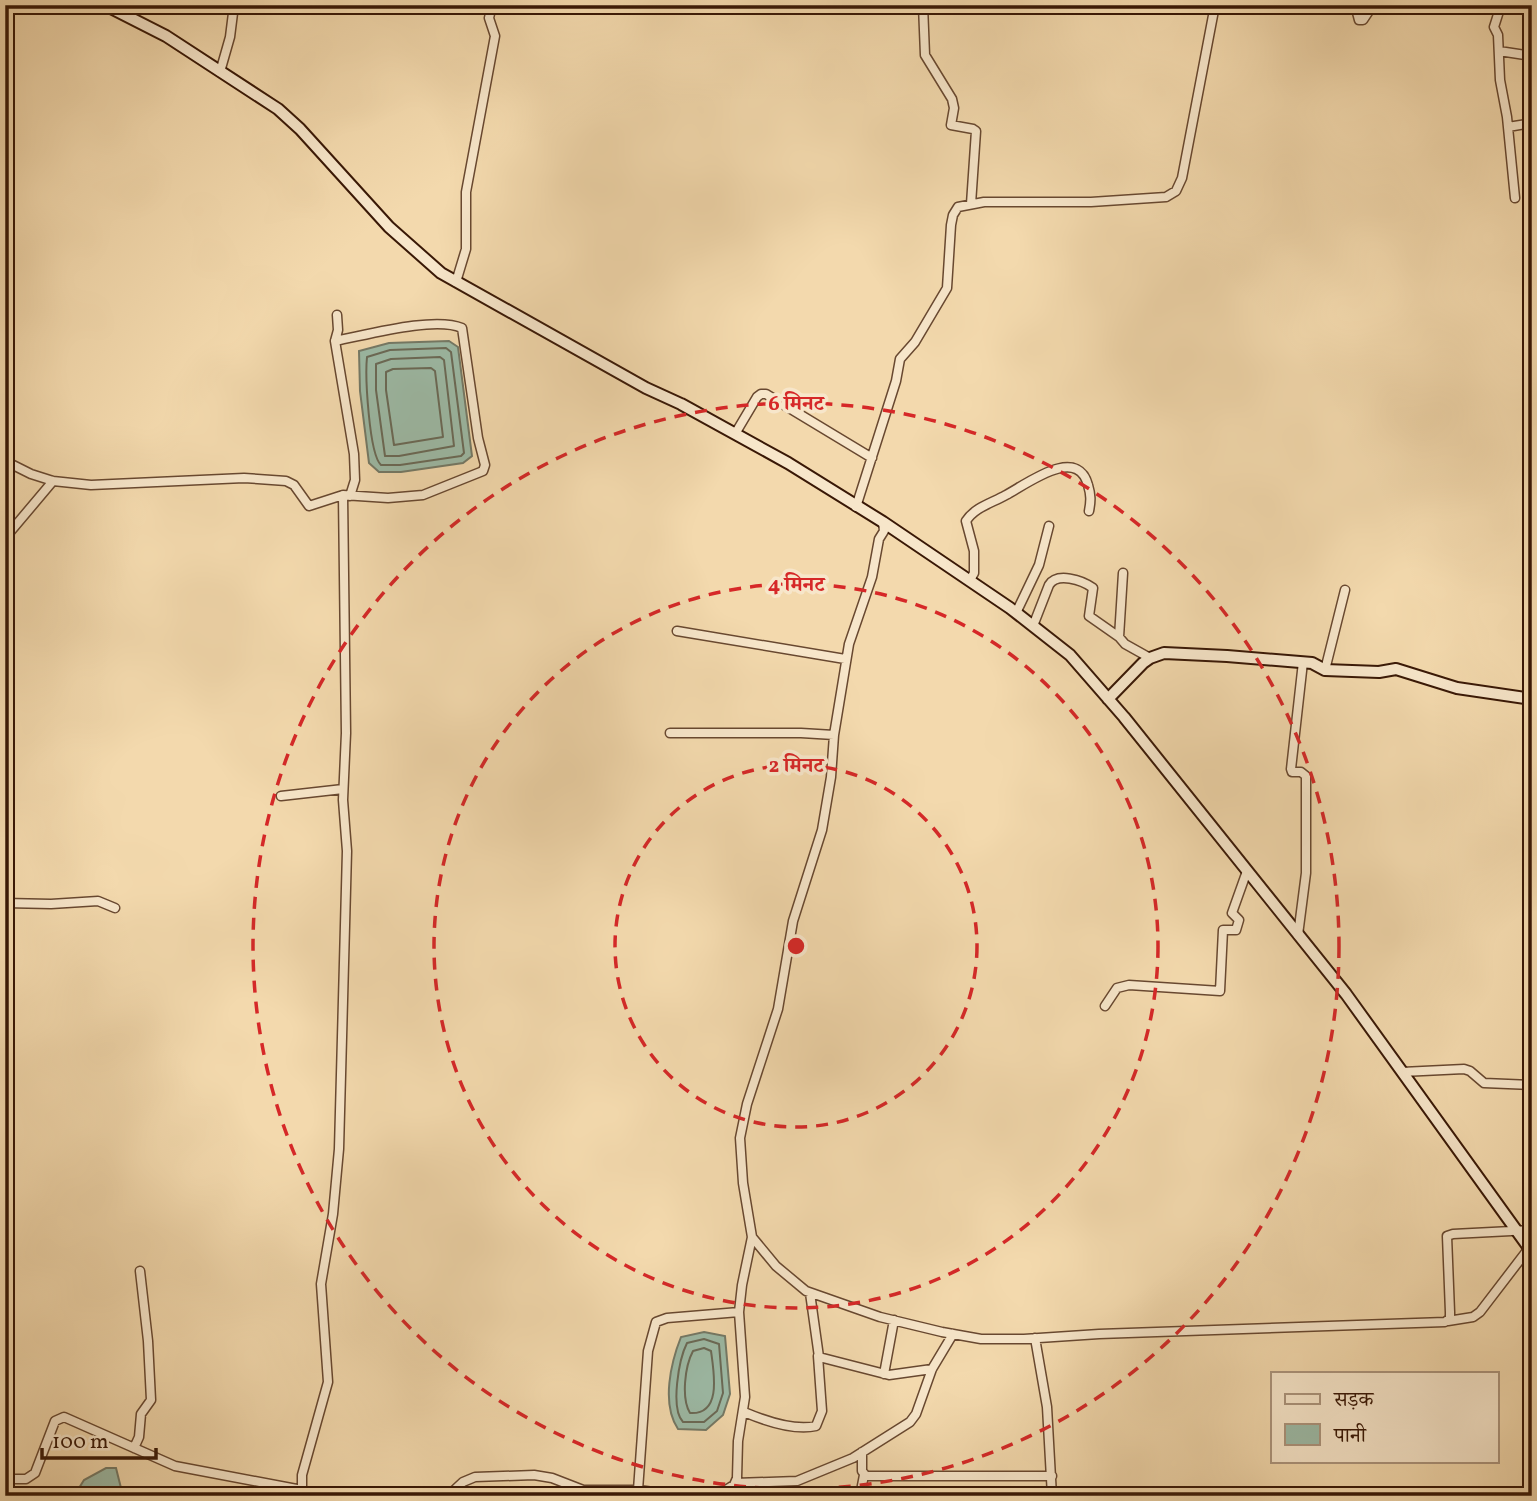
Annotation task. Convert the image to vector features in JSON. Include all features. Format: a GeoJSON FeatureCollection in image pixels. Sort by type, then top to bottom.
{"type":"FeatureCollection","features":[{"type":"Feature","properties":{"kind":"street"},"geometry":{"type":"LineString","coordinates":[[105,5],[166,36],[285,115],[389,227],[430,265],[646,388],[681,404],[788,463],[970,580],[1070,655],[1346,994],[1530,1250],[1473,1317],[1448,1321],[981,1339],[894,1320],[810,1293],[790,1280],[752,1237]]}},
{"type":"Feature","properties":{"kind":"street"},"geometry":{"type":"LineString","coordinates":[[220,72],[230,37],[234,5]]}},
{"type":"Feature","properties":{"kind":"street"},"geometry":{"type":"LineString","coordinates":[[456,282],[466,249],[467,192],[495,36],[489,18],[492,5]]}},
{"type":"Feature","properties":{"kind":"street"},"geometry":{"type":"LineString","coordinates":[[923,5],[925,55],[952,99],[954,108],[951,125],[973,128],[976,131],[971,204]]}},
{"type":"Feature","properties":{"kind":"street"},"geometry":{"type":"LineString","coordinates":[[856,507],[896,381],[900,359],[915,342],[947,288],[953,215],[958,207],[971,204],[1091,202],[1166,197],[1176,191],[1182,178],[1215,5]]}},
{"type":"Feature","properties":{"kind":"street"},"geometry":{"type":"LineString","coordinates":[[1354,5],[1356,16],[1363,20],[1373,5]]}},
{"type":"Feature","properties":{"kind":"street"},"geometry":{"type":"LineString","coordinates":[[1501,5],[1494,27],[1498,34],[1500,80],[1515,198]]}},
{"type":"Feature","properties":{"kind":"street"},"geometry":{"type":"LineString","coordinates":[[1499,51],[1532,56]]}},
{"type":"Feature","properties":{"kind":"street"},"geometry":{"type":"LineString","coordinates":[[1508,127],[1532,123]]}},
{"type":"Feature","properties":{"kind":"street"},"geometry":{"type":"LineString","coordinates":[[5,1479],[31,1477],[39,1466],[55,1421],[61,1417],[161,1462],[278,1491],[302,1493],[304,1466],[328,1382],[321,1284],[333,1214],[339,1149],[347,851],[343,789],[346,733],[347,496],[355,480],[354,454],[335,341],[338,330],[337,315]]}},
{"type":"Feature","properties":{"kind":"street"},"geometry":{"type":"LineString","coordinates":[[5,461],[53,481],[91,485],[243,478],[286,481],[294,485],[309,506],[347,496],[398,498],[423,495],[483,471],[485,465],[478,438],[462,328],[427,324],[335,341]]}},
{"type":"Feature","properties":{"kind":"street"},"geometry":{"type":"LineString","coordinates":[[735,434],[757,397],[766,394],[872,458]]}},
{"type":"Feature","properties":{"kind":"street"},"geometry":{"type":"LineString","coordinates":[[970,580],[974,573],[974,551],[965,521],[987,504],[1046,472],[1072,467],[1078,468],[1086,477],[1091,500],[1089,511]]}},
{"type":"Feature","properties":{"kind":"street"},"geometry":{"type":"LineString","coordinates":[[5,538],[53,481]]}},
{"type":"Feature","properties":{"kind":"street"},"geometry":{"type":"LineString","coordinates":[[735,1483],[738,1441],[744,1412],[745,1378],[739,1311],[752,1237],[743,1183],[740,1138],[747,1104],[773,1027],[792,928],[822,830],[845,659],[852,630],[872,577],[878,539],[884,531],[883,522]]}},
{"type":"Feature","properties":{"kind":"street"},"geometry":{"type":"LineString","coordinates":[[1016,613],[1031,587],[1049,526]]}},
{"type":"Feature","properties":{"kind":"street"},"geometry":{"type":"LineString","coordinates":[[1119,637],[1123,573]]}},
{"type":"Feature","properties":{"kind":"street"},"geometry":{"type":"LineString","coordinates":[[1033,626],[1051,580],[1057,577],[1084,582],[1093,587],[1089,616],[1125,644],[1150,658]]}},
{"type":"Feature","properties":{"kind":"street"},"geometry":{"type":"LineString","coordinates":[[1325,670],[1345,590]]}},
{"type":"Feature","properties":{"kind":"street"},"geometry":{"type":"LineString","coordinates":[[677,631],[845,659]]}},
{"type":"Feature","properties":{"kind":"street"},"geometry":{"type":"LineString","coordinates":[[1108,699],[1150,658],[1174,652],[1312,663],[1325,670],[1379,672],[1396,669],[1457,688],[1532,699]]}},
{"type":"Feature","properties":{"kind":"street"},"geometry":{"type":"LineString","coordinates":[[1298,935],[1307,873],[1306,776],[1290,769],[1303,662]]}},
{"type":"Feature","properties":{"kind":"street"},"geometry":{"type":"LineString","coordinates":[[670,733],[834,735]]}},
{"type":"Feature","properties":{"kind":"street"},"geometry":{"type":"LineString","coordinates":[[281,796],[343,789]]}},
{"type":"Feature","properties":{"kind":"street"},"geometry":{"type":"LineString","coordinates":[[1105,1006],[1117,988],[1129,985],[1220,991],[1223,933],[1224,929],[1236,930],[1239,926],[1239,920],[1232,913],[1247,872]]}},
{"type":"Feature","properties":{"kind":"street"},"geometry":{"type":"LineString","coordinates":[[5,903],[98,901],[115,908]]}},
{"type":"Feature","properties":{"kind":"street"},"geometry":{"type":"LineString","coordinates":[[1402,1072],[1464,1069],[1484,1083],[1532,1085]]}},
{"type":"Feature","properties":{"kind":"street"},"geometry":{"type":"LineString","coordinates":[[1448,1321],[1450,1312],[1447,1236],[1532,1230]]}},
{"type":"Feature","properties":{"kind":"street"},"geometry":{"type":"LineString","coordinates":[[134,1448],[139,1437],[141,1415],[151,1400],[140,1271]]}},
{"type":"Feature","properties":{"kind":"street"},"geometry":{"type":"LineString","coordinates":[[744,1412],[775,1424],[816,1426],[822,1411],[810,1293]]}},
{"type":"Feature","properties":{"kind":"street"},"geometry":{"type":"LineString","coordinates":[[638,1490],[648,1351],[656,1322],[667,1318],[739,1311]]}},
{"type":"Feature","properties":{"kind":"street"},"geometry":{"type":"LineString","coordinates":[[884,1374],[894,1320]]}},
{"type":"Feature","properties":{"kind":"street"},"geometry":{"type":"LineString","coordinates":[[699,1496],[726,1490],[735,1483],[797,1481],[862,1452],[910,1422],[916,1414],[932,1369],[953,1334]]}},
{"type":"Feature","properties":{"kind":"street"},"geometry":{"type":"LineString","coordinates":[[1035,1338],[1047,1407],[1052,1496]]}},
{"type":"Feature","properties":{"kind":"street"},"geometry":{"type":"LineString","coordinates":[[818,1356],[884,1374],[932,1369]]}},
{"type":"Feature","properties":{"kind":"street"},"geometry":{"type":"LineString","coordinates":[[860,1496],[864,1475],[862,1452]]}},
{"type":"Feature","properties":{"kind":"street"},"geometry":{"type":"LineString","coordinates":[[448,1496],[463,1482],[486,1475],[544,1476],[593,1493],[638,1490],[685,1496]]}},
{"type":"Feature","properties":{"kind":"street"},"geometry":{"type":"LineString","coordinates":[[864,1475],[1052,1476]]}},
{"type":"Feature","properties":{"kind":"water"},"geometry":{"type":"Polygon","coordinates":[[[449,341],[458,347],[472,456],[463,463],[401,472],[379,472],[369,463],[360,391],[359,351],[389,343],[449,341]]]}},
{"type":"Feature","properties":{"kind":"water"},"geometry":{"type":"Polygon","coordinates":[[[704,1332],[725,1336],[730,1394],[723,1415],[706,1430],[678,1429],[670,1408],[669,1395],[674,1358],[681,1337],[704,1332]]]}},
{"type":"Feature","properties":{"kind":"water"},"geometry":{"type":"Polygon","coordinates":[[[106,1468],[116,1468],[123,1496],[74,1496],[84,1480],[106,1468]]]}}]}
